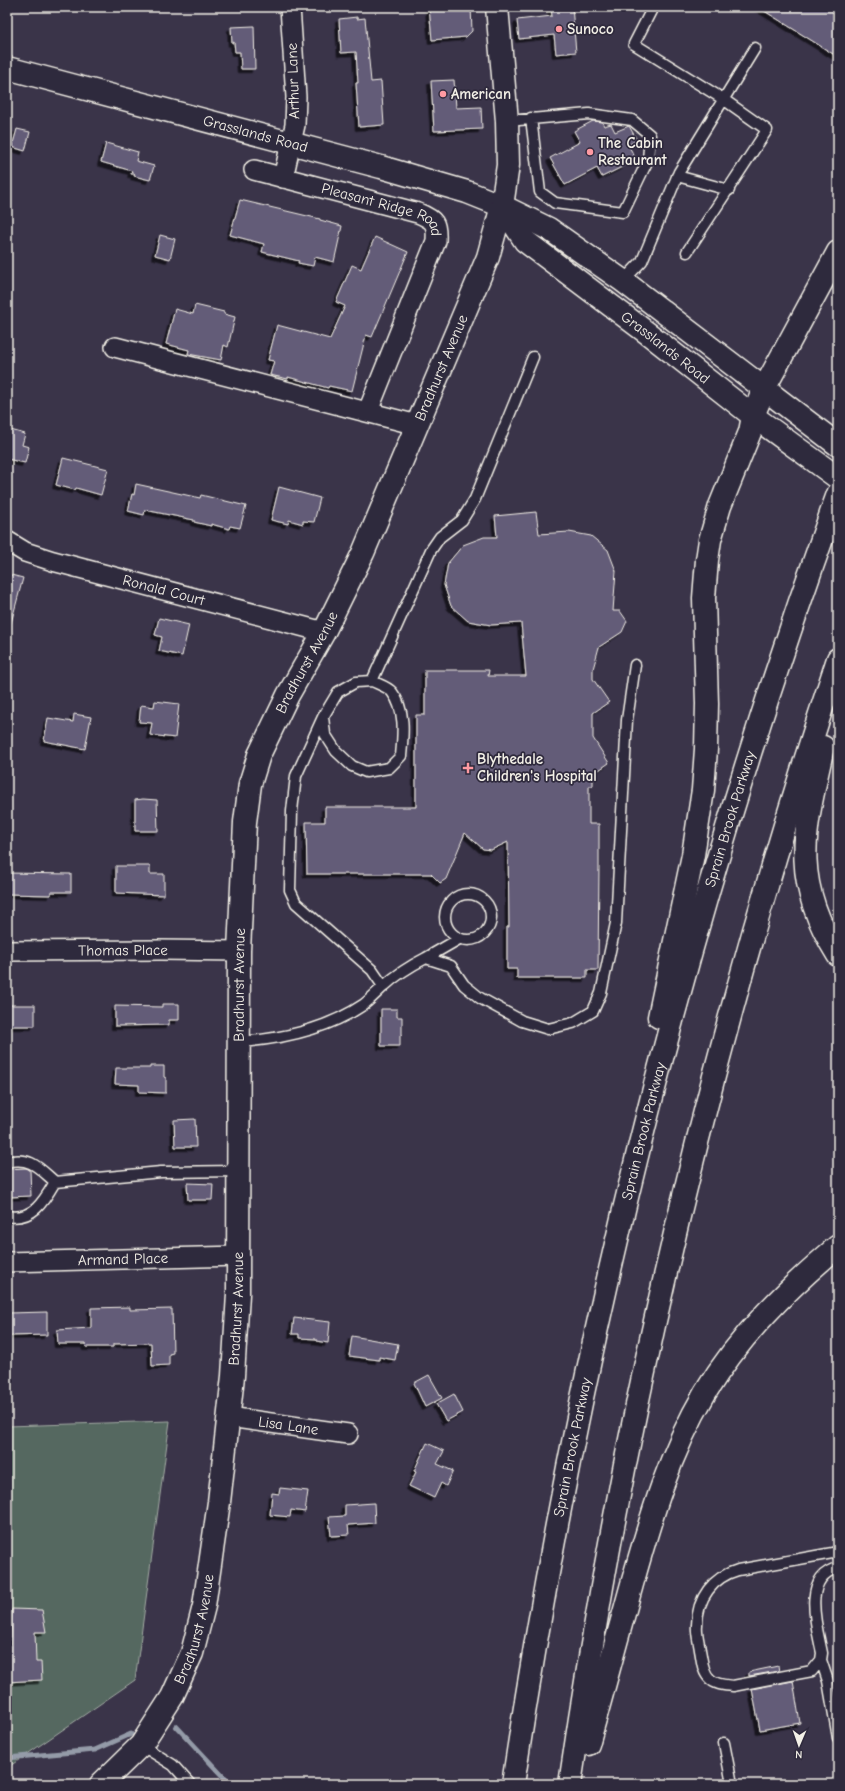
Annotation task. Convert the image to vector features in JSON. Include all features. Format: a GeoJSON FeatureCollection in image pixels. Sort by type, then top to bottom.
{"type":"FeatureCollection","features":[{"type":"Feature","properties":{"kind":"main road","name":"Bradhurst Avenue"},"geometry":{"type":"LineString","coordinates":[[101,1784],[140,1745],[172,1698],[192,1653],[204,1606],[219,1502],[234,1369],[239,1256],[239,951],[245,822],[250,784],[262,748],[288,695],[324,632],[363,553],[488,257],[502,206],[508,165],[507,121],[497,7]]}},
{"type":"Feature","properties":{"kind":"main road","name":"Grasslands Road"},"geometry":{"type":"LineString","coordinates":[[7,68],[467,192],[502,206],[549,229],[623,281],[838,445]]}},
{"type":"Feature","properties":{"kind":"main road","name":"Grasslands Road"},"geometry":{"type":"LineString","coordinates":[[502,206],[525,241],[650,335],[753,416],[838,478]]}},
{"type":"Feature","properties":{"kind":"main road"},"geometry":{"type":"LineString","coordinates":[[618,1236],[667,978],[693,856],[700,810],[706,749],[704,598],[707,560],[714,522],[750,432],[753,416],[764,390],[838,252]]}},
{"type":"Feature","properties":{"kind":"main road","name":"Sprain Brook Parkway"},"geometry":{"type":"LineString","coordinates":[[513,1784],[528,1686],[558,1520],[598,1322],[673,1017],[712,877],[770,690],[838,494]]}},
{"type":"Feature","properties":{"kind":"main road"},"geometry":{"type":"LineString","coordinates":[[570,1784],[588,1667],[614,1521],[641,1388],[678,1220],[752,939],[802,772],[838,659]]}},
{"type":"Feature","properties":{"kind":"main road"},"geometry":{"type":"LineString","coordinates":[[838,679],[808,814],[805,851],[808,886],[813,905],[819,922],[838,955]]}},
{"type":"Feature","properties":{"kind":"main road"},"geometry":{"type":"LineString","coordinates":[[577,1784],[655,1504],[676,1448],[706,1393],[747,1334],[791,1287],[838,1246]]}},
{"type":"Feature","properties":{"kind":"street","name":"Arthur Lane"},"geometry":{"type":"LineString","coordinates":[[283,178],[292,144],[295,125],[296,97],[290,7]]}},
{"type":"Feature","properties":{"kind":"street","name":"Pleasant Ridge Road"},"geometry":{"type":"LineString","coordinates":[[254,170],[418,213],[430,217],[437,226],[436,242],[368,411]]}},
{"type":"Feature","properties":{"kind":"street"},"geometry":{"type":"LineString","coordinates":[[115,347],[368,411],[417,425]]}},
{"type":"Feature","properties":{"kind":"street","name":"Ronald Court"},"geometry":{"type":"LineString","coordinates":[[7,540],[25,552],[53,561],[324,632]]}},
{"type":"Feature","properties":{"kind":"street","name":"Thomas Place"},"geometry":{"type":"LineString","coordinates":[[7,952],[160,950],[239,951]]}},
{"type":"Feature","properties":{"kind":"street","name":"Armand Place"},"geometry":{"type":"LineString","coordinates":[[7,1262],[239,1256]]}},
{"type":"Feature","properties":{"kind":"street","name":"Lisa Lane"},"geometry":{"type":"LineString","coordinates":[[229,1417],[348,1434]]}},
{"type":"Feature","properties":{"kind":"lane"},"geometry":{"type":"LineString","coordinates":[[654,7],[634,44],[723,99],[767,130],[687,252]]}},
{"type":"Feature","properties":{"kind":"lane"},"geometry":{"type":"LineString","coordinates":[[623,281],[642,261],[677,176],[755,48]]}},
{"type":"Feature","properties":{"kind":"lane"},"geometry":{"type":"LineString","coordinates":[[507,121],[531,118],[589,114],[632,120],[650,135],[648,160],[623,212],[555,202],[540,192],[531,118]]}},
{"type":"Feature","properties":{"kind":"lane"},"geometry":{"type":"LineString","coordinates":[[677,176],[729,190]]}},
{"type":"Feature","properties":{"kind":"lane"},"geometry":{"type":"LineString","coordinates":[[372,681],[431,550],[440,537],[462,520],[475,499],[533,357]]}},
{"type":"Feature","properties":{"kind":"lane"},"geometry":{"type":"LineString","coordinates":[[426,958],[451,966],[464,985],[480,998],[522,1021],[548,1029],[572,1023],[593,1011],[601,993],[616,923],[627,720],[635,665]]}},
{"type":"Feature","properties":{"kind":"lane"},"geometry":{"type":"LineString","coordinates":[[323,717],[325,734],[336,752],[352,766],[366,772],[389,768],[401,756],[402,721],[400,708],[391,691],[372,681],[356,682],[338,692],[323,717],[296,776],[292,811],[290,890],[296,904],[372,970],[383,986]]}},
{"type":"Feature","properties":{"kind":"lane"},"geometry":{"type":"LineString","coordinates":[[239,1042],[272,1038],[307,1031],[336,1021],[364,1005],[383,986],[407,968],[459,939],[475,939],[482,935],[487,930],[491,922],[491,914],[489,907],[484,900],[478,896],[463,894],[456,896],[446,907],[445,914],[448,929],[459,939]]}},
{"type":"Feature","properties":{"kind":"lane"},"geometry":{"type":"LineString","coordinates":[[7,1162],[25,1160],[36,1166],[55,1182],[161,1172],[239,1171]]}},
{"type":"Feature","properties":{"kind":"lane"},"geometry":{"type":"LineString","coordinates":[[7,1216],[20,1217],[28,1215],[43,1202],[55,1182]]}},
{"type":"Feature","properties":{"kind":"lane"},"geometry":{"type":"LineString","coordinates":[[838,1552],[728,1573],[713,1583],[708,1590],[698,1616],[696,1626],[702,1663],[709,1678],[714,1682],[733,1686],[812,1671],[820,1660],[822,1654],[814,1598],[820,1579],[826,1573],[838,1568]]}},
{"type":"Feature","properties":{"kind":"lane"},"geometry":{"type":"LineString","coordinates":[[820,1660],[828,1681],[838,1738]]}},
{"type":"Feature","properties":{"kind":"lane"},"geometry":{"type":"LineString","coordinates":[[724,1743],[729,1778],[732,1784]]}},
{"type":"Feature","properties":{"kind":"lane"},"geometry":{"type":"LineString","coordinates":[[140,1745],[173,1765],[190,1784]]}},
{"type":"Feature","properties":{"kind":"green space"},"geometry":{"type":"Polygon","coordinates":[[[170,1421],[135,1680],[7,1768],[7,1426],[170,1421]]]}},
{"type":"Feature","properties":{"kind":"building"},"geometry":{"type":"Polygon","coordinates":[[[429,7],[471,7],[472,31],[466,37],[432,40],[429,7]]]}},
{"type":"Feature","properties":{"kind":"building"},"geometry":{"type":"Polygon","coordinates":[[[551,7],[572,7],[576,52],[556,54],[554,35],[519,39],[517,20],[552,16],[551,7]]]}},
{"type":"Feature","properties":{"kind":"building"},"geometry":{"type":"Polygon","coordinates":[[[758,7],[838,7],[838,57],[758,7]]]}},
{"type":"Feature","properties":{"kind":"building"},"geometry":{"type":"Polygon","coordinates":[[[357,17],[357,19],[365,18],[371,82],[381,81],[384,125],[359,127],[356,83],[358,83],[356,52],[341,53],[339,19],[357,17]]]}},
{"type":"Feature","properties":{"kind":"building"},"geometry":{"type":"Polygon","coordinates":[[[254,26],[255,69],[241,69],[240,52],[235,52],[234,42],[232,43],[231,27],[254,26]]]}},
{"type":"Feature","properties":{"kind":"building","name":"American"},"geometry":{"type":"Polygon","coordinates":[[[454,80],[456,108],[481,107],[482,129],[434,131],[431,81],[454,80]]]}},
{"type":"Feature","properties":{"kind":"building","name":"The Cabin Restaurant"},"geometry":{"type":"Polygon","coordinates":[[[593,121],[602,122],[604,126],[611,124],[615,132],[629,126],[637,140],[628,145],[635,157],[624,163],[626,165],[602,177],[597,168],[565,185],[550,158],[580,142],[574,131],[593,121]]]}},
{"type":"Feature","properties":{"kind":"building"},"geometry":{"type":"Polygon","coordinates":[[[17,129],[30,132],[25,151],[12,147],[17,129]]]}},
{"type":"Feature","properties":{"kind":"building"},"geometry":{"type":"Polygon","coordinates":[[[106,143],[138,152],[136,161],[154,166],[150,180],[134,176],[135,174],[131,174],[132,171],[101,162],[106,143]]]}},
{"type":"Feature","properties":{"kind":"building"},"geometry":{"type":"Polygon","coordinates":[[[240,200],[320,219],[342,226],[334,262],[315,257],[313,266],[298,263],[299,261],[262,252],[264,244],[230,235],[240,200]]]}},
{"type":"Feature","properties":{"kind":"building"},"geometry":{"type":"Polygon","coordinates":[[[160,235],[175,239],[170,259],[155,255],[160,235]]]}},
{"type":"Feature","properties":{"kind":"building"},"geometry":{"type":"Polygon","coordinates":[[[375,237],[408,252],[372,337],[366,335],[352,391],[329,386],[328,388],[288,377],[288,379],[270,375],[274,361],[268,360],[277,325],[330,339],[345,306],[336,302],[352,265],[361,269],[375,237]]]}},
{"type":"Feature","properties":{"kind":"building"},"geometry":{"type":"Polygon","coordinates":[[[195,305],[224,312],[224,314],[235,317],[228,347],[224,345],[221,360],[188,354],[189,350],[166,344],[175,309],[193,314],[195,305]]]}},
{"type":"Feature","properties":{"kind":"building"},"geometry":{"type":"Polygon","coordinates":[[[7,429],[25,434],[22,445],[29,447],[25,463],[7,459],[7,429]]]}},
{"type":"Feature","properties":{"kind":"building"},"geometry":{"type":"Polygon","coordinates":[[[63,458],[108,469],[101,495],[76,488],[75,490],[56,485],[63,458]]]}},
{"type":"Feature","properties":{"kind":"building"},"geometry":{"type":"Polygon","coordinates":[[[136,484],[200,498],[201,495],[246,506],[240,528],[230,526],[229,529],[211,524],[211,526],[194,522],[194,520],[145,510],[144,515],[128,511],[132,494],[134,495],[136,484]]]}},
{"type":"Feature","properties":{"kind":"building"},"geometry":{"type":"Polygon","coordinates":[[[279,487],[320,498],[314,522],[303,521],[303,524],[289,520],[288,524],[271,520],[279,487]]]}},
{"type":"Feature","properties":{"kind":"building"},"geometry":{"type":"Polygon","coordinates":[[[536,512],[539,534],[569,532],[591,536],[608,550],[616,571],[613,611],[620,611],[627,621],[622,632],[599,647],[593,669],[593,679],[609,702],[593,713],[593,738],[609,763],[593,774],[593,786],[589,786],[589,824],[599,824],[598,970],[587,970],[587,978],[517,978],[517,969],[507,969],[507,927],[509,927],[508,842],[491,850],[483,849],[465,833],[446,879],[440,883],[431,874],[307,874],[306,822],[325,822],[325,807],[416,807],[416,715],[425,715],[425,670],[489,670],[488,676],[526,676],[521,623],[491,625],[468,621],[451,606],[444,585],[448,563],[463,545],[484,537],[497,537],[495,516],[536,512]]]}},
{"type":"Feature","properties":{"kind":"building"},"geometry":{"type":"Polygon","coordinates":[[[7,574],[23,578],[11,623],[7,622],[7,574]]]}},
{"type":"Feature","properties":{"kind":"building"},"geometry":{"type":"Polygon","coordinates":[[[159,618],[189,625],[182,656],[159,651],[162,637],[155,635],[159,618]]]}},
{"type":"Feature","properties":{"kind":"building"},"geometry":{"type":"Polygon","coordinates":[[[155,701],[179,704],[175,738],[150,735],[152,723],[139,722],[141,705],[154,707],[155,701]]]}},
{"type":"Feature","properties":{"kind":"building"},"geometry":{"type":"Polygon","coordinates":[[[74,714],[91,717],[85,749],[44,741],[48,718],[73,722],[74,714]]]}},
{"type":"Feature","properties":{"kind":"building"},"geometry":{"type":"Polygon","coordinates":[[[135,800],[157,800],[158,831],[135,831],[135,800]]]}},
{"type":"Feature","properties":{"kind":"building"},"geometry":{"type":"Polygon","coordinates":[[[116,866],[150,866],[150,874],[164,874],[164,895],[116,893],[116,866]]]}},
{"type":"Feature","properties":{"kind":"building"},"geometry":{"type":"Polygon","coordinates":[[[7,873],[71,874],[71,892],[51,892],[51,895],[7,894],[7,873]]]}},
{"type":"Feature","properties":{"kind":"building"},"geometry":{"type":"Polygon","coordinates":[[[162,1004],[179,1004],[179,1020],[169,1020],[169,1025],[115,1026],[115,1006],[162,1007],[162,1004]]]}},
{"type":"Feature","properties":{"kind":"building"},"geometry":{"type":"Polygon","coordinates":[[[7,1005],[35,1005],[35,1026],[7,1026],[7,1005]]]}},
{"type":"Feature","properties":{"kind":"building"},"geometry":{"type":"Polygon","coordinates":[[[381,1009],[397,1009],[397,1017],[402,1017],[402,1035],[400,1035],[400,1046],[381,1046],[381,1009]]]}},
{"type":"Feature","properties":{"kind":"building"},"geometry":{"type":"Polygon","coordinates":[[[150,1066],[164,1066],[166,1093],[139,1092],[139,1085],[115,1084],[116,1068],[150,1068],[150,1066]]]}},
{"type":"Feature","properties":{"kind":"building"},"geometry":{"type":"Polygon","coordinates":[[[195,1119],[196,1147],[175,1147],[174,1120],[195,1119]]]}},
{"type":"Feature","properties":{"kind":"building"},"geometry":{"type":"Polygon","coordinates":[[[26,1168],[30,1170],[31,1196],[9,1197],[8,1169],[26,1168]]]}},
{"type":"Feature","properties":{"kind":"building"},"geometry":{"type":"Polygon","coordinates":[[[187,1183],[213,1184],[212,1200],[188,1200],[187,1183]]]}},
{"type":"Feature","properties":{"kind":"building"},"geometry":{"type":"Polygon","coordinates":[[[130,1307],[130,1310],[172,1309],[173,1353],[169,1354],[169,1365],[152,1366],[151,1343],[113,1344],[113,1347],[86,1347],[85,1344],[58,1344],[57,1330],[91,1328],[91,1308],[130,1307]]]}},
{"type":"Feature","properties":{"kind":"building"},"geometry":{"type":"Polygon","coordinates":[[[47,1312],[47,1335],[9,1336],[9,1313],[47,1312]]]}},
{"type":"Feature","properties":{"kind":"building"},"geometry":{"type":"Polygon","coordinates":[[[294,1318],[330,1322],[328,1343],[316,1341],[316,1339],[299,1338],[299,1334],[292,1334],[294,1318]]]}},
{"type":"Feature","properties":{"kind":"building"},"geometry":{"type":"Polygon","coordinates":[[[352,1336],[398,1344],[395,1360],[379,1357],[379,1360],[349,1356],[352,1336]]]}},
{"type":"Feature","properties":{"kind":"building"},"geometry":{"type":"Polygon","coordinates":[[[429,1375],[442,1398],[425,1407],[414,1383],[429,1375]]]}},
{"type":"Feature","properties":{"kind":"building"},"geometry":{"type":"Polygon","coordinates":[[[454,1394],[463,1412],[446,1421],[436,1404],[454,1394]]]}},
{"type":"Feature","properties":{"kind":"building"},"geometry":{"type":"Polygon","coordinates":[[[427,1443],[444,1451],[437,1464],[453,1471],[446,1486],[441,1483],[434,1498],[409,1486],[427,1443]]]}},
{"type":"Feature","properties":{"kind":"building"},"geometry":{"type":"Polygon","coordinates":[[[280,1488],[308,1491],[305,1512],[291,1510],[290,1517],[270,1515],[272,1493],[279,1494],[280,1488]]]}},
{"type":"Feature","properties":{"kind":"building"},"geometry":{"type":"Polygon","coordinates":[[[374,1503],[375,1523],[348,1525],[349,1535],[331,1536],[329,1517],[345,1516],[345,1505],[374,1503]]]}},
{"type":"Feature","properties":{"kind":"building"},"geometry":{"type":"Polygon","coordinates":[[[12,1609],[42,1610],[46,1632],[35,1632],[36,1662],[41,1662],[42,1680],[7,1682],[7,1652],[10,1651],[12,1609]]]}},
{"type":"Feature","properties":{"kind":"building"},"geometry":{"type":"Polygon","coordinates":[[[778,1666],[779,1671],[749,1676],[749,1672],[778,1666]]]}},
{"type":"Feature","properties":{"kind":"building"},"geometry":{"type":"Polygon","coordinates":[[[793,1681],[800,1723],[760,1730],[752,1689],[793,1681]]]}},
{"type":"Feature","properties":{"kind":"waterway"},"geometry":{"type":"LineString","coordinates":[[176,1726],[230,1784]]}},
{"type":"Feature","properties":{"kind":"waterway"},"geometry":{"type":"LineString","coordinates":[[7,1758],[95,1750],[131,1734]]}},
{"type":"Feature","properties":{"kind":"place","name":"Sunoco"},"geometry":{"type":"Point","coordinates":[559,29]}},
{"type":"Feature","properties":{"kind":"place","name":"American"},"geometry":{"type":"Point","coordinates":[443,94]}},
{"type":"Feature","properties":{"kind":"place","name":"The Cabin Restaurant"},"geometry":{"type":"Point","coordinates":[590,152]}},
{"type":"Feature","properties":{"kind":"place","name":"Blythedale Children's Hospital"},"geometry":{"type":"Point","coordinates":[468,768]}}]}
